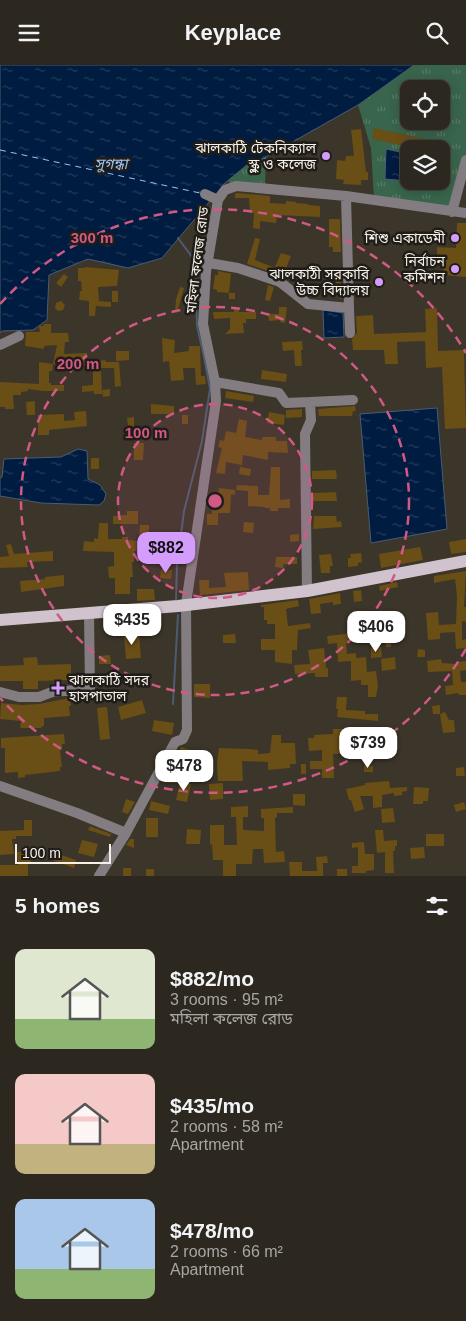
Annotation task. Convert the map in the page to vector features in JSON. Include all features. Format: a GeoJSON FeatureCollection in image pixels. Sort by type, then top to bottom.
{"type":"FeatureCollection","features":[{"type":"Feature","properties":{"kind":"main road"},"geometry":{"type":"LineString","coordinates":[[0,619],[89,613],[307,591],[466,561]]}},
{"type":"Feature","properties":{"kind":"street"},"geometry":{"type":"LineString","coordinates":[[452,212],[466,160]]}},
{"type":"Feature","properties":{"kind":"street","name":"মহিলা কলেজ রোড"},"geometry":{"type":"LineString","coordinates":[[99,876],[126,833],[175,743],[183,739],[187,729],[186,604],[216,401],[215,381],[203,324],[206,272],[218,200],[225,191],[236,186],[346,197],[466,213]]}},
{"type":"Feature","properties":{"kind":"street"},"geometry":{"type":"LineString","coordinates":[[205,194],[218,200]]}},
{"type":"Feature","properties":{"kind":"street"},"geometry":{"type":"LineString","coordinates":[[346,197],[350,333]]}},
{"type":"Feature","properties":{"kind":"street"},"geometry":{"type":"LineString","coordinates":[[209,263],[238,268],[280,281],[308,304],[349,308]]}},
{"type":"Feature","properties":{"kind":"street"},"geometry":{"type":"LineString","coordinates":[[0,345],[19,336]]}},
{"type":"Feature","properties":{"kind":"street"},"geometry":{"type":"LineString","coordinates":[[215,381],[279,393],[286,403],[353,400]]}},
{"type":"Feature","properties":{"kind":"street"},"geometry":{"type":"LineString","coordinates":[[307,591],[305,434],[311,419],[310,403]]}},
{"type":"Feature","properties":{"kind":"street"},"geometry":{"type":"LineString","coordinates":[[0,692],[20,697],[39,697],[52,692],[90,689],[89,613]]}},
{"type":"Feature","properties":{"kind":"street"},"geometry":{"type":"LineString","coordinates":[[0,786],[77,813],[126,833]]}},
{"type":"Feature","properties":{"kind":"green space"},"geometry":{"type":"Polygon","coordinates":[[[414,65],[466,65],[466,158],[452,210],[374,198],[371,148],[358,105],[414,65]]]}},
{"type":"Feature","properties":{"kind":"green space"},"geometry":{"type":"Polygon","coordinates":[[[266,157],[265,186],[234,184],[227,181],[248,164],[266,157]]]}},
{"type":"Feature","properties":{"kind":"water","name":"সুগন্ধা"},"geometry":{"type":"Polygon","coordinates":[[[0,65],[414,65],[358,105],[266,157],[248,164],[225,183],[162,258],[128,268],[88,259],[49,275],[47,320],[33,330],[2,331],[0,333],[0,65]]]}},
{"type":"Feature","properties":{"kind":"water"},"geometry":{"type":"Polygon","coordinates":[[[386,149],[400,152],[400,180],[385,179],[386,149]]]}},
{"type":"Feature","properties":{"kind":"water"},"geometry":{"type":"Polygon","coordinates":[[[323,310],[343,313],[344,337],[324,338],[323,310]]]}},
{"type":"Feature","properties":{"kind":"water"},"geometry":{"type":"Polygon","coordinates":[[[437,408],[447,529],[371,543],[360,414],[437,408]]]}},
{"type":"Feature","properties":{"kind":"water"},"geometry":{"type":"Polygon","coordinates":[[[78,449],[87,451],[88,479],[100,485],[106,494],[104,501],[99,505],[41,503],[0,496],[0,478],[2,477],[4,459],[61,457],[78,449]]]}},
{"type":"Feature","properties":{"kind":"building"},"geometry":{"type":"Polygon","coordinates":[[[374,128],[431,140],[400,140],[400,145],[372,139],[374,128]]]}},
{"type":"Feature","properties":{"kind":"building"},"geometry":{"type":"Polygon","coordinates":[[[361,129],[368,180],[361,180],[361,185],[343,184],[344,180],[336,179],[337,160],[345,161],[346,156],[354,156],[351,130],[361,129]]]}},
{"type":"Feature","properties":{"kind":"building"},"geometry":{"type":"Polygon","coordinates":[[[237,193],[270,196],[270,203],[286,204],[286,201],[320,206],[320,217],[277,215],[276,223],[260,221],[260,229],[253,228],[254,213],[250,213],[249,198],[235,198],[237,193]]]}},
{"type":"Feature","properties":{"kind":"building"},"geometry":{"type":"Polygon","coordinates":[[[329,219],[340,219],[341,252],[333,252],[333,247],[329,247],[329,219]]]}},
{"type":"Feature","properties":{"kind":"building"},"geometry":{"type":"Polygon","coordinates":[[[457,223],[466,223],[466,277],[443,275],[444,255],[437,255],[437,247],[456,248],[457,223]]]}},
{"type":"Feature","properties":{"kind":"building"},"geometry":{"type":"Polygon","coordinates":[[[255,238],[260,239],[255,260],[278,269],[277,274],[247,264],[255,238]]]}},
{"type":"Feature","properties":{"kind":"building"},"geometry":{"type":"Polygon","coordinates":[[[281,253],[291,256],[283,276],[281,275],[281,268],[275,267],[281,253]]]}},
{"type":"Feature","properties":{"kind":"building"},"geometry":{"type":"Polygon","coordinates":[[[78,268],[119,270],[117,286],[98,287],[99,301],[111,302],[111,307],[96,306],[95,316],[89,316],[89,301],[79,300],[80,291],[82,291],[81,281],[78,281],[78,268]]]}},
{"type":"Feature","properties":{"kind":"building"},"geometry":{"type":"Polygon","coordinates":[[[336,270],[341,270],[342,299],[340,299],[340,285],[336,285],[336,270]]]}},
{"type":"Feature","properties":{"kind":"building"},"geometry":{"type":"Polygon","coordinates":[[[218,271],[233,274],[231,274],[229,293],[217,292],[217,290],[213,289],[215,275],[218,275],[218,271]]]}},
{"type":"Feature","properties":{"kind":"building"},"geometry":{"type":"Polygon","coordinates":[[[64,274],[68,277],[61,287],[56,283],[64,274]]]}},
{"type":"Feature","properties":{"kind":"building"},"geometry":{"type":"Polygon","coordinates":[[[268,285],[274,287],[270,301],[265,300],[268,285]]]}},
{"type":"Feature","properties":{"kind":"building"},"geometry":{"type":"Polygon","coordinates":[[[180,287],[184,288],[177,313],[175,313],[176,299],[180,287]]]}},
{"type":"Feature","properties":{"kind":"building"},"geometry":{"type":"Polygon","coordinates":[[[112,291],[118,291],[118,302],[112,302],[112,291]]]}},
{"type":"Feature","properties":{"kind":"building"},"geometry":{"type":"Polygon","coordinates":[[[229,293],[235,293],[235,299],[229,299],[229,293]]]}},
{"type":"Feature","properties":{"kind":"building"},"geometry":{"type":"Polygon","coordinates":[[[61,301],[65,305],[63,310],[58,311],[55,308],[56,303],[61,301]]]}},
{"type":"Feature","properties":{"kind":"building"},"geometry":{"type":"Polygon","coordinates":[[[279,307],[287,307],[285,323],[280,322],[280,320],[269,321],[268,314],[279,314],[279,307]]]}},
{"type":"Feature","properties":{"kind":"building"},"geometry":{"type":"Polygon","coordinates":[[[239,308],[239,312],[256,312],[256,319],[246,319],[246,323],[243,323],[244,333],[225,334],[230,329],[230,318],[214,319],[213,312],[234,312],[234,309],[239,308]]]}},
{"type":"Feature","properties":{"kind":"building"},"geometry":{"type":"Polygon","coordinates":[[[437,308],[438,351],[464,350],[466,428],[445,429],[442,367],[426,368],[425,341],[397,342],[398,364],[385,364],[384,350],[353,350],[352,339],[357,333],[356,316],[373,315],[374,334],[426,332],[425,309],[437,308]]]}},
{"type":"Feature","properties":{"kind":"building"},"geometry":{"type":"Polygon","coordinates":[[[44,324],[51,324],[51,333],[68,333],[69,342],[65,342],[64,354],[87,353],[87,366],[80,366],[80,359],[61,360],[61,364],[53,364],[57,345],[44,346],[44,349],[25,346],[26,332],[40,332],[39,326],[44,326],[44,324]]]}},
{"type":"Feature","properties":{"kind":"building"},"geometry":{"type":"Polygon","coordinates":[[[162,338],[175,340],[174,353],[189,351],[189,346],[200,346],[201,376],[205,376],[206,384],[196,385],[195,368],[183,368],[184,380],[171,381],[169,361],[163,362],[162,338]]]}},
{"type":"Feature","properties":{"kind":"building"},"geometry":{"type":"Polygon","coordinates":[[[302,341],[302,366],[295,366],[294,350],[283,351],[282,342],[302,341]]]}},
{"type":"Feature","properties":{"kind":"building"},"geometry":{"type":"Polygon","coordinates":[[[116,351],[129,351],[129,360],[116,361],[116,351]]]}},
{"type":"Feature","properties":{"kind":"building"},"geometry":{"type":"Polygon","coordinates":[[[105,360],[106,362],[119,362],[121,386],[115,387],[114,368],[99,368],[99,361],[105,360]]]}},
{"type":"Feature","properties":{"kind":"building"},"geometry":{"type":"Polygon","coordinates":[[[39,362],[53,364],[52,371],[49,371],[49,383],[51,385],[64,385],[64,391],[28,389],[28,391],[21,392],[21,395],[13,395],[14,409],[0,407],[0,382],[39,384],[39,362]]]}},
{"type":"Feature","properties":{"kind":"building"},"geometry":{"type":"Polygon","coordinates":[[[101,370],[102,394],[94,394],[94,391],[82,392],[82,386],[93,385],[93,371],[101,370]]]}},
{"type":"Feature","properties":{"kind":"building"},"geometry":{"type":"Polygon","coordinates":[[[262,370],[287,374],[286,382],[261,379],[262,370]]]}},
{"type":"Feature","properties":{"kind":"building"},"geometry":{"type":"Polygon","coordinates":[[[110,389],[110,396],[103,397],[102,390],[110,389]]]}},
{"type":"Feature","properties":{"kind":"building"},"geometry":{"type":"Polygon","coordinates":[[[226,391],[254,396],[253,402],[225,398],[226,391]]]}},
{"type":"Feature","properties":{"kind":"building"},"geometry":{"type":"Polygon","coordinates":[[[35,401],[35,415],[27,415],[26,402],[35,401]]]}},
{"type":"Feature","properties":{"kind":"building"},"geometry":{"type":"Polygon","coordinates":[[[151,404],[174,406],[174,414],[151,414],[151,404]]]}},
{"type":"Feature","properties":{"kind":"building"},"geometry":{"type":"Polygon","coordinates":[[[355,406],[356,411],[353,411],[352,416],[319,416],[318,409],[355,406]]]}},
{"type":"Feature","properties":{"kind":"building"},"geometry":{"type":"Polygon","coordinates":[[[302,409],[302,417],[286,418],[286,410],[302,409]]]}},
{"type":"Feature","properties":{"kind":"building"},"geometry":{"type":"Polygon","coordinates":[[[86,411],[87,426],[49,430],[49,435],[38,435],[38,415],[64,414],[64,421],[75,420],[74,412],[86,411]]]}},
{"type":"Feature","properties":{"kind":"building"},"geometry":{"type":"Polygon","coordinates":[[[269,412],[285,415],[284,425],[267,423],[269,412]]]}},
{"type":"Feature","properties":{"kind":"building"},"geometry":{"type":"Polygon","coordinates":[[[182,415],[188,415],[188,424],[182,424],[182,415]]]}},
{"type":"Feature","properties":{"kind":"building"},"geometry":{"type":"Polygon","coordinates":[[[134,417],[134,426],[131,427],[131,432],[126,433],[125,427],[128,426],[127,418],[134,417]]]}},
{"type":"Feature","properties":{"kind":"building"},"geometry":{"type":"Polygon","coordinates":[[[239,419],[247,421],[245,437],[262,440],[262,437],[276,437],[276,441],[287,441],[288,453],[268,452],[268,460],[243,455],[242,465],[226,462],[225,474],[216,473],[222,448],[218,447],[220,440],[224,441],[226,431],[236,433],[239,419]]]}},
{"type":"Feature","properties":{"kind":"building"},"geometry":{"type":"Polygon","coordinates":[[[134,443],[144,443],[143,460],[134,460],[134,443]]]}},
{"type":"Feature","properties":{"kind":"building"},"geometry":{"type":"Polygon","coordinates":[[[91,458],[99,458],[99,469],[91,469],[91,458]]]}},
{"type":"Feature","properties":{"kind":"building"},"geometry":{"type":"Polygon","coordinates":[[[240,467],[251,469],[250,476],[239,474],[240,467]]]}},
{"type":"Feature","properties":{"kind":"building"},"geometry":{"type":"Polygon","coordinates":[[[271,467],[280,467],[280,500],[290,499],[290,508],[278,508],[278,511],[270,511],[270,508],[248,506],[248,491],[236,490],[237,485],[258,486],[258,495],[269,495],[271,467]]]}},
{"type":"Feature","properties":{"kind":"building"},"geometry":{"type":"Polygon","coordinates":[[[336,470],[337,479],[312,479],[312,471],[336,470]]]}},
{"type":"Feature","properties":{"kind":"building"},"geometry":{"type":"Polygon","coordinates":[[[219,488],[235,490],[235,495],[231,494],[230,513],[218,513],[218,525],[207,525],[207,514],[212,514],[212,501],[217,501],[219,488]]]}},
{"type":"Feature","properties":{"kind":"building"},"geometry":{"type":"Polygon","coordinates":[[[336,492],[337,501],[313,501],[313,493],[336,492]]]}},
{"type":"Feature","properties":{"kind":"building"},"geometry":{"type":"Polygon","coordinates":[[[127,511],[138,511],[138,524],[113,524],[113,516],[127,515],[127,511]]]}},
{"type":"Feature","properties":{"kind":"building"},"geometry":{"type":"Polygon","coordinates":[[[314,516],[336,516],[337,522],[341,521],[342,527],[313,529],[314,516]]]}},
{"type":"Feature","properties":{"kind":"building"},"geometry":{"type":"Polygon","coordinates":[[[244,522],[254,523],[253,533],[243,532],[244,522]]]}},
{"type":"Feature","properties":{"kind":"building"},"geometry":{"type":"Polygon","coordinates":[[[99,523],[108,523],[108,539],[128,537],[128,540],[139,541],[140,525],[149,525],[149,535],[164,536],[164,541],[168,541],[167,547],[162,547],[162,552],[134,551],[134,562],[132,562],[133,577],[130,577],[130,594],[115,594],[115,578],[109,578],[108,567],[114,566],[114,552],[83,551],[84,541],[94,542],[94,538],[98,539],[99,523]]]}},
{"type":"Feature","properties":{"kind":"building"},"geometry":{"type":"Polygon","coordinates":[[[299,534],[299,541],[290,542],[290,535],[299,534]]]}},
{"type":"Feature","properties":{"kind":"building"},"geometry":{"type":"Polygon","coordinates":[[[466,539],[466,552],[451,554],[449,542],[466,539]]]}},
{"type":"Feature","properties":{"kind":"building"},"geometry":{"type":"Polygon","coordinates":[[[11,544],[14,554],[53,551],[53,561],[27,562],[28,567],[0,568],[0,557],[9,556],[6,545],[11,544]]]}},
{"type":"Feature","properties":{"kind":"building"},"geometry":{"type":"Polygon","coordinates":[[[420,547],[423,560],[381,568],[379,554],[420,547]]]}},
{"type":"Feature","properties":{"kind":"building"},"geometry":{"type":"Polygon","coordinates":[[[361,553],[362,562],[358,563],[358,566],[348,567],[348,558],[351,558],[350,554],[361,553]]]}},
{"type":"Feature","properties":{"kind":"building"},"geometry":{"type":"Polygon","coordinates":[[[331,554],[333,566],[330,566],[330,573],[321,573],[319,555],[331,554]]]}},
{"type":"Feature","properties":{"kind":"building"},"geometry":{"type":"Polygon","coordinates":[[[276,557],[297,557],[297,564],[283,564],[283,568],[275,567],[276,557]]]}},
{"type":"Feature","properties":{"kind":"building"},"geometry":{"type":"Polygon","coordinates":[[[161,569],[172,570],[171,579],[160,578],[161,569]]]}},
{"type":"Feature","properties":{"kind":"building"},"geometry":{"type":"Polygon","coordinates":[[[466,571],[464,607],[466,607],[466,622],[462,621],[462,640],[466,639],[466,648],[456,649],[455,632],[440,633],[440,639],[428,640],[426,613],[438,612],[439,625],[456,624],[457,596],[455,579],[434,583],[434,576],[466,571]]]}},
{"type":"Feature","properties":{"kind":"building"},"geometry":{"type":"Polygon","coordinates":[[[248,572],[249,590],[200,595],[199,580],[209,580],[209,588],[226,587],[224,573],[248,572]]]}},
{"type":"Feature","properties":{"kind":"building"},"geometry":{"type":"Polygon","coordinates":[[[64,575],[64,586],[21,592],[20,581],[64,575]]]}},
{"type":"Feature","properties":{"kind":"building"},"geometry":{"type":"Polygon","coordinates":[[[397,582],[398,587],[380,591],[379,586],[397,582]]]}},
{"type":"Feature","properties":{"kind":"building"},"geometry":{"type":"Polygon","coordinates":[[[137,589],[154,589],[155,600],[137,601],[137,589]]]}},
{"type":"Feature","properties":{"kind":"building"},"geometry":{"type":"Polygon","coordinates":[[[361,590],[362,601],[354,602],[353,591],[361,590]]]}},
{"type":"Feature","properties":{"kind":"building"},"geometry":{"type":"Polygon","coordinates":[[[340,593],[341,604],[333,605],[333,602],[320,604],[321,613],[311,614],[309,599],[340,593]]]}},
{"type":"Feature","properties":{"kind":"building"},"geometry":{"type":"Polygon","coordinates":[[[298,600],[299,606],[286,609],[288,626],[310,623],[311,628],[298,630],[297,650],[292,650],[292,664],[275,662],[275,650],[261,650],[261,639],[275,639],[275,624],[267,624],[267,620],[264,620],[264,607],[261,607],[261,605],[298,600]]]}},
{"type":"Feature","properties":{"kind":"building"},"geometry":{"type":"Polygon","coordinates":[[[358,616],[364,616],[364,637],[357,637],[358,616]]]}},
{"type":"Feature","properties":{"kind":"building"},"geometry":{"type":"Polygon","coordinates":[[[354,633],[355,642],[346,643],[347,654],[356,653],[356,658],[366,657],[367,672],[376,671],[378,686],[376,697],[368,697],[368,685],[361,685],[361,680],[351,681],[351,661],[338,662],[337,643],[328,644],[327,636],[354,633]]]}},
{"type":"Feature","properties":{"kind":"building"},"geometry":{"type":"Polygon","coordinates":[[[139,634],[141,658],[126,659],[124,635],[139,634]]]}},
{"type":"Feature","properties":{"kind":"building"},"geometry":{"type":"Polygon","coordinates":[[[235,634],[236,643],[223,643],[223,635],[235,634]]]}},
{"type":"Feature","properties":{"kind":"building"},"geometry":{"type":"Polygon","coordinates":[[[397,635],[398,641],[391,642],[391,647],[386,647],[385,636],[397,635]]]}},
{"type":"Feature","properties":{"kind":"building"},"geometry":{"type":"Polygon","coordinates":[[[381,647],[382,657],[371,658],[371,648],[381,647]]]}},
{"type":"Feature","properties":{"kind":"building"},"geometry":{"type":"Polygon","coordinates":[[[324,648],[328,677],[315,677],[315,673],[295,674],[294,665],[310,664],[308,650],[324,648]]]}},
{"type":"Feature","properties":{"kind":"building"},"geometry":{"type":"Polygon","coordinates":[[[418,649],[425,650],[425,657],[417,657],[418,649]]]}},
{"type":"Feature","properties":{"kind":"building"},"geometry":{"type":"Polygon","coordinates":[[[110,655],[111,664],[99,664],[99,656],[110,655]]]}},
{"type":"Feature","properties":{"kind":"building"},"geometry":{"type":"Polygon","coordinates":[[[37,657],[38,665],[71,664],[71,680],[38,681],[38,689],[23,689],[23,681],[0,681],[0,666],[24,665],[23,658],[37,657]]]}},
{"type":"Feature","properties":{"kind":"building"},"geometry":{"type":"Polygon","coordinates":[[[395,657],[396,669],[382,671],[381,659],[395,657]]]}},
{"type":"Feature","properties":{"kind":"building"},"geometry":{"type":"Polygon","coordinates":[[[441,659],[442,663],[456,664],[456,662],[466,661],[466,670],[460,671],[461,682],[466,682],[466,695],[459,695],[458,693],[446,695],[445,686],[453,685],[452,671],[428,672],[427,661],[441,659]]]}},
{"type":"Feature","properties":{"kind":"building"},"geometry":{"type":"Polygon","coordinates":[[[194,684],[210,684],[210,698],[194,697],[194,684]]]}},
{"type":"Feature","properties":{"kind":"building"},"geometry":{"type":"Polygon","coordinates":[[[337,697],[347,697],[346,710],[365,711],[365,714],[378,714],[378,721],[337,717],[337,697]]]}},
{"type":"Feature","properties":{"kind":"building"},"geometry":{"type":"Polygon","coordinates":[[[70,698],[70,716],[44,718],[44,726],[41,728],[20,728],[21,721],[0,719],[1,703],[39,704],[70,698]]]}},
{"type":"Feature","properties":{"kind":"building"},"geometry":{"type":"Polygon","coordinates":[[[142,700],[146,713],[121,720],[118,707],[142,700]]]}},
{"type":"Feature","properties":{"kind":"building"},"geometry":{"type":"Polygon","coordinates":[[[440,705],[440,714],[433,714],[432,706],[440,705]]]}},
{"type":"Feature","properties":{"kind":"building"},"geometry":{"type":"Polygon","coordinates":[[[107,707],[110,739],[100,740],[97,708],[107,707]]]}},
{"type":"Feature","properties":{"kind":"building"},"geometry":{"type":"Polygon","coordinates":[[[445,712],[449,720],[454,720],[455,732],[443,733],[440,714],[445,712]]]}},
{"type":"Feature","properties":{"kind":"building"},"geometry":{"type":"Polygon","coordinates":[[[154,720],[174,723],[172,735],[152,731],[154,720]]]}},
{"type":"Feature","properties":{"kind":"building"},"geometry":{"type":"Polygon","coordinates":[[[333,729],[366,729],[366,739],[352,739],[352,753],[333,754],[334,778],[322,778],[322,769],[310,769],[310,761],[322,761],[322,750],[309,751],[308,738],[314,738],[314,735],[333,734],[333,729]]]}},
{"type":"Feature","properties":{"kind":"building"},"geometry":{"type":"Polygon","coordinates":[[[64,734],[65,744],[62,744],[62,750],[60,750],[62,767],[60,767],[60,771],[25,775],[25,777],[18,778],[18,772],[5,773],[5,748],[1,748],[1,738],[64,734]]]}},
{"type":"Feature","properties":{"kind":"building"},"geometry":{"type":"Polygon","coordinates":[[[272,735],[281,735],[281,743],[295,743],[296,764],[290,764],[290,768],[268,770],[268,762],[242,761],[243,781],[218,781],[217,764],[219,748],[258,750],[258,754],[270,753],[272,735]]]}},
{"type":"Feature","properties":{"kind":"building"},"geometry":{"type":"Polygon","coordinates":[[[181,747],[193,751],[188,768],[175,764],[181,747]]]}},
{"type":"Feature","properties":{"kind":"building"},"geometry":{"type":"Polygon","coordinates":[[[301,764],[306,764],[306,774],[301,774],[301,764]]]}},
{"type":"Feature","properties":{"kind":"building"},"geometry":{"type":"Polygon","coordinates":[[[364,765],[373,766],[373,772],[364,772],[364,765]]]}},
{"type":"Feature","properties":{"kind":"building"},"geometry":{"type":"Polygon","coordinates":[[[464,767],[465,776],[456,776],[456,768],[464,767]]]}},
{"type":"Feature","properties":{"kind":"building"},"geometry":{"type":"Polygon","coordinates":[[[168,775],[179,776],[179,783],[167,783],[168,775]]]}},
{"type":"Feature","properties":{"kind":"building"},"geometry":{"type":"Polygon","coordinates":[[[389,781],[390,788],[407,787],[407,791],[402,792],[402,795],[394,796],[394,793],[382,795],[382,807],[373,808],[373,796],[360,796],[364,809],[355,812],[346,789],[365,785],[365,783],[389,781]]]}},
{"type":"Feature","properties":{"kind":"building"},"geometry":{"type":"Polygon","coordinates":[[[180,782],[191,784],[187,802],[176,800],[180,782]]]}},
{"type":"Feature","properties":{"kind":"building"},"geometry":{"type":"Polygon","coordinates":[[[223,783],[223,799],[210,800],[209,784],[223,783]]]}},
{"type":"Feature","properties":{"kind":"building"},"geometry":{"type":"Polygon","coordinates":[[[414,787],[429,788],[428,801],[423,801],[423,804],[413,804],[414,787]]]}},
{"type":"Feature","properties":{"kind":"building"},"geometry":{"type":"Polygon","coordinates":[[[293,794],[305,794],[305,806],[293,805],[293,794]]]}},
{"type":"Feature","properties":{"kind":"building"},"geometry":{"type":"Polygon","coordinates":[[[126,799],[135,802],[128,814],[122,812],[126,799]]]}},
{"type":"Feature","properties":{"kind":"building"},"geometry":{"type":"Polygon","coordinates":[[[151,801],[170,806],[168,814],[149,810],[151,801]]]}},
{"type":"Feature","properties":{"kind":"building"},"geometry":{"type":"Polygon","coordinates":[[[464,802],[466,809],[456,812],[454,805],[464,802]]]}},
{"type":"Feature","properties":{"kind":"building"},"geometry":{"type":"Polygon","coordinates":[[[248,806],[248,817],[243,817],[243,830],[264,831],[264,818],[261,818],[261,809],[293,807],[293,813],[277,813],[275,818],[276,852],[284,851],[285,862],[264,863],[263,849],[253,849],[252,864],[236,864],[236,876],[223,876],[223,860],[213,860],[212,844],[210,845],[210,825],[224,825],[224,845],[237,845],[236,817],[231,817],[231,807],[248,806]]]}},
{"type":"Feature","properties":{"kind":"building"},"geometry":{"type":"Polygon","coordinates":[[[393,808],[395,822],[382,823],[381,809],[393,808]]]}},
{"type":"Feature","properties":{"kind":"building"},"geometry":{"type":"Polygon","coordinates":[[[146,818],[158,818],[158,837],[146,837],[146,818]]]}},
{"type":"Feature","properties":{"kind":"building"},"geometry":{"type":"Polygon","coordinates":[[[24,820],[32,820],[32,836],[16,836],[16,839],[12,839],[14,854],[0,855],[0,831],[24,830],[24,820]]]}},
{"type":"Feature","properties":{"kind":"building"},"geometry":{"type":"Polygon","coordinates":[[[90,826],[111,834],[110,837],[88,830],[90,826]]]}},
{"type":"Feature","properties":{"kind":"building"},"geometry":{"type":"Polygon","coordinates":[[[187,829],[201,830],[200,844],[186,844],[187,829]]]}},
{"type":"Feature","properties":{"kind":"building"},"geometry":{"type":"Polygon","coordinates":[[[375,830],[383,830],[384,841],[397,840],[397,846],[395,846],[395,851],[393,851],[394,873],[385,873],[385,852],[377,853],[375,830]]]}},
{"type":"Feature","properties":{"kind":"building"},"geometry":{"type":"Polygon","coordinates":[[[426,834],[444,834],[444,846],[426,846],[426,834]]]}},
{"type":"Feature","properties":{"kind":"building"},"geometry":{"type":"Polygon","coordinates":[[[130,839],[134,839],[134,848],[126,845],[130,839]]]}},
{"type":"Feature","properties":{"kind":"building"},"geometry":{"type":"Polygon","coordinates":[[[82,840],[98,844],[94,857],[78,853],[82,840]]]}},
{"type":"Feature","properties":{"kind":"building"},"geometry":{"type":"Polygon","coordinates":[[[364,842],[365,854],[374,854],[374,870],[366,871],[366,873],[352,873],[352,866],[358,866],[358,847],[352,848],[352,843],[364,842]]]}},
{"type":"Feature","properties":{"kind":"building"},"geometry":{"type":"Polygon","coordinates":[[[424,847],[425,858],[411,859],[410,848],[424,847]]]}},
{"type":"Feature","properties":{"kind":"building"},"geometry":{"type":"Polygon","coordinates":[[[30,851],[31,862],[28,862],[28,876],[0,876],[0,865],[18,865],[17,852],[30,851]]]}},
{"type":"Feature","properties":{"kind":"building"},"geometry":{"type":"Polygon","coordinates":[[[55,853],[76,860],[74,868],[52,860],[55,853]]]}},
{"type":"Feature","properties":{"kind":"building"},"geometry":{"type":"Polygon","coordinates":[[[327,856],[328,863],[323,863],[323,876],[290,876],[289,862],[302,862],[302,871],[317,871],[316,857],[327,856]]]}},
{"type":"Feature","properties":{"kind":"building"},"geometry":{"type":"Polygon","coordinates":[[[123,868],[131,868],[131,876],[123,876],[123,868]]]}},
{"type":"Feature","properties":{"kind":"building"},"geometry":{"type":"Polygon","coordinates":[[[146,869],[154,869],[154,876],[146,876],[146,869]]]}},
{"type":"Feature","properties":{"kind":"building"},"geometry":{"type":"Polygon","coordinates":[[[337,869],[347,869],[347,876],[337,876],[337,869]]]}},
{"type":"Feature","properties":{"kind":"waterway"},"geometry":{"type":"LineString","coordinates":[[176,600],[177,565],[184,511],[202,441],[210,389],[197,326],[195,261],[178,238]]}},
{"type":"Feature","properties":{"kind":"waterway"},"geometry":{"type":"LineString","coordinates":[[173,704],[178,615]]}},
{"type":"Feature","properties":{"kind":"ferry route"},"geometry":{"type":"LineString","coordinates":[[0,150],[200,193]]}},
{"type":"Feature","properties":{"kind":"place","name":"ঝালকাঠি টেকনিক্যাল স্কুল ও কলেজ"},"geometry":{"type":"Point","coordinates":[326,156]}},
{"type":"Feature","properties":{"kind":"place","name":"শিশু একাডেমী"},"geometry":{"type":"Point","coordinates":[455,238]}},
{"type":"Feature","properties":{"kind":"place","name":"নির্বাচন কমিশন"},"geometry":{"type":"Point","coordinates":[455,269]}},
{"type":"Feature","properties":{"kind":"place","name":"ঝালকাঠী সরকারি উচ্চ বিদ্যালয়"},"geometry":{"type":"Point","coordinates":[379,282]}},
{"type":"Feature","properties":{"kind":"place","name":"ঝালকাঠি সদর হাসপাতাল"},"geometry":{"type":"Point","coordinates":[58,688]}}]}
